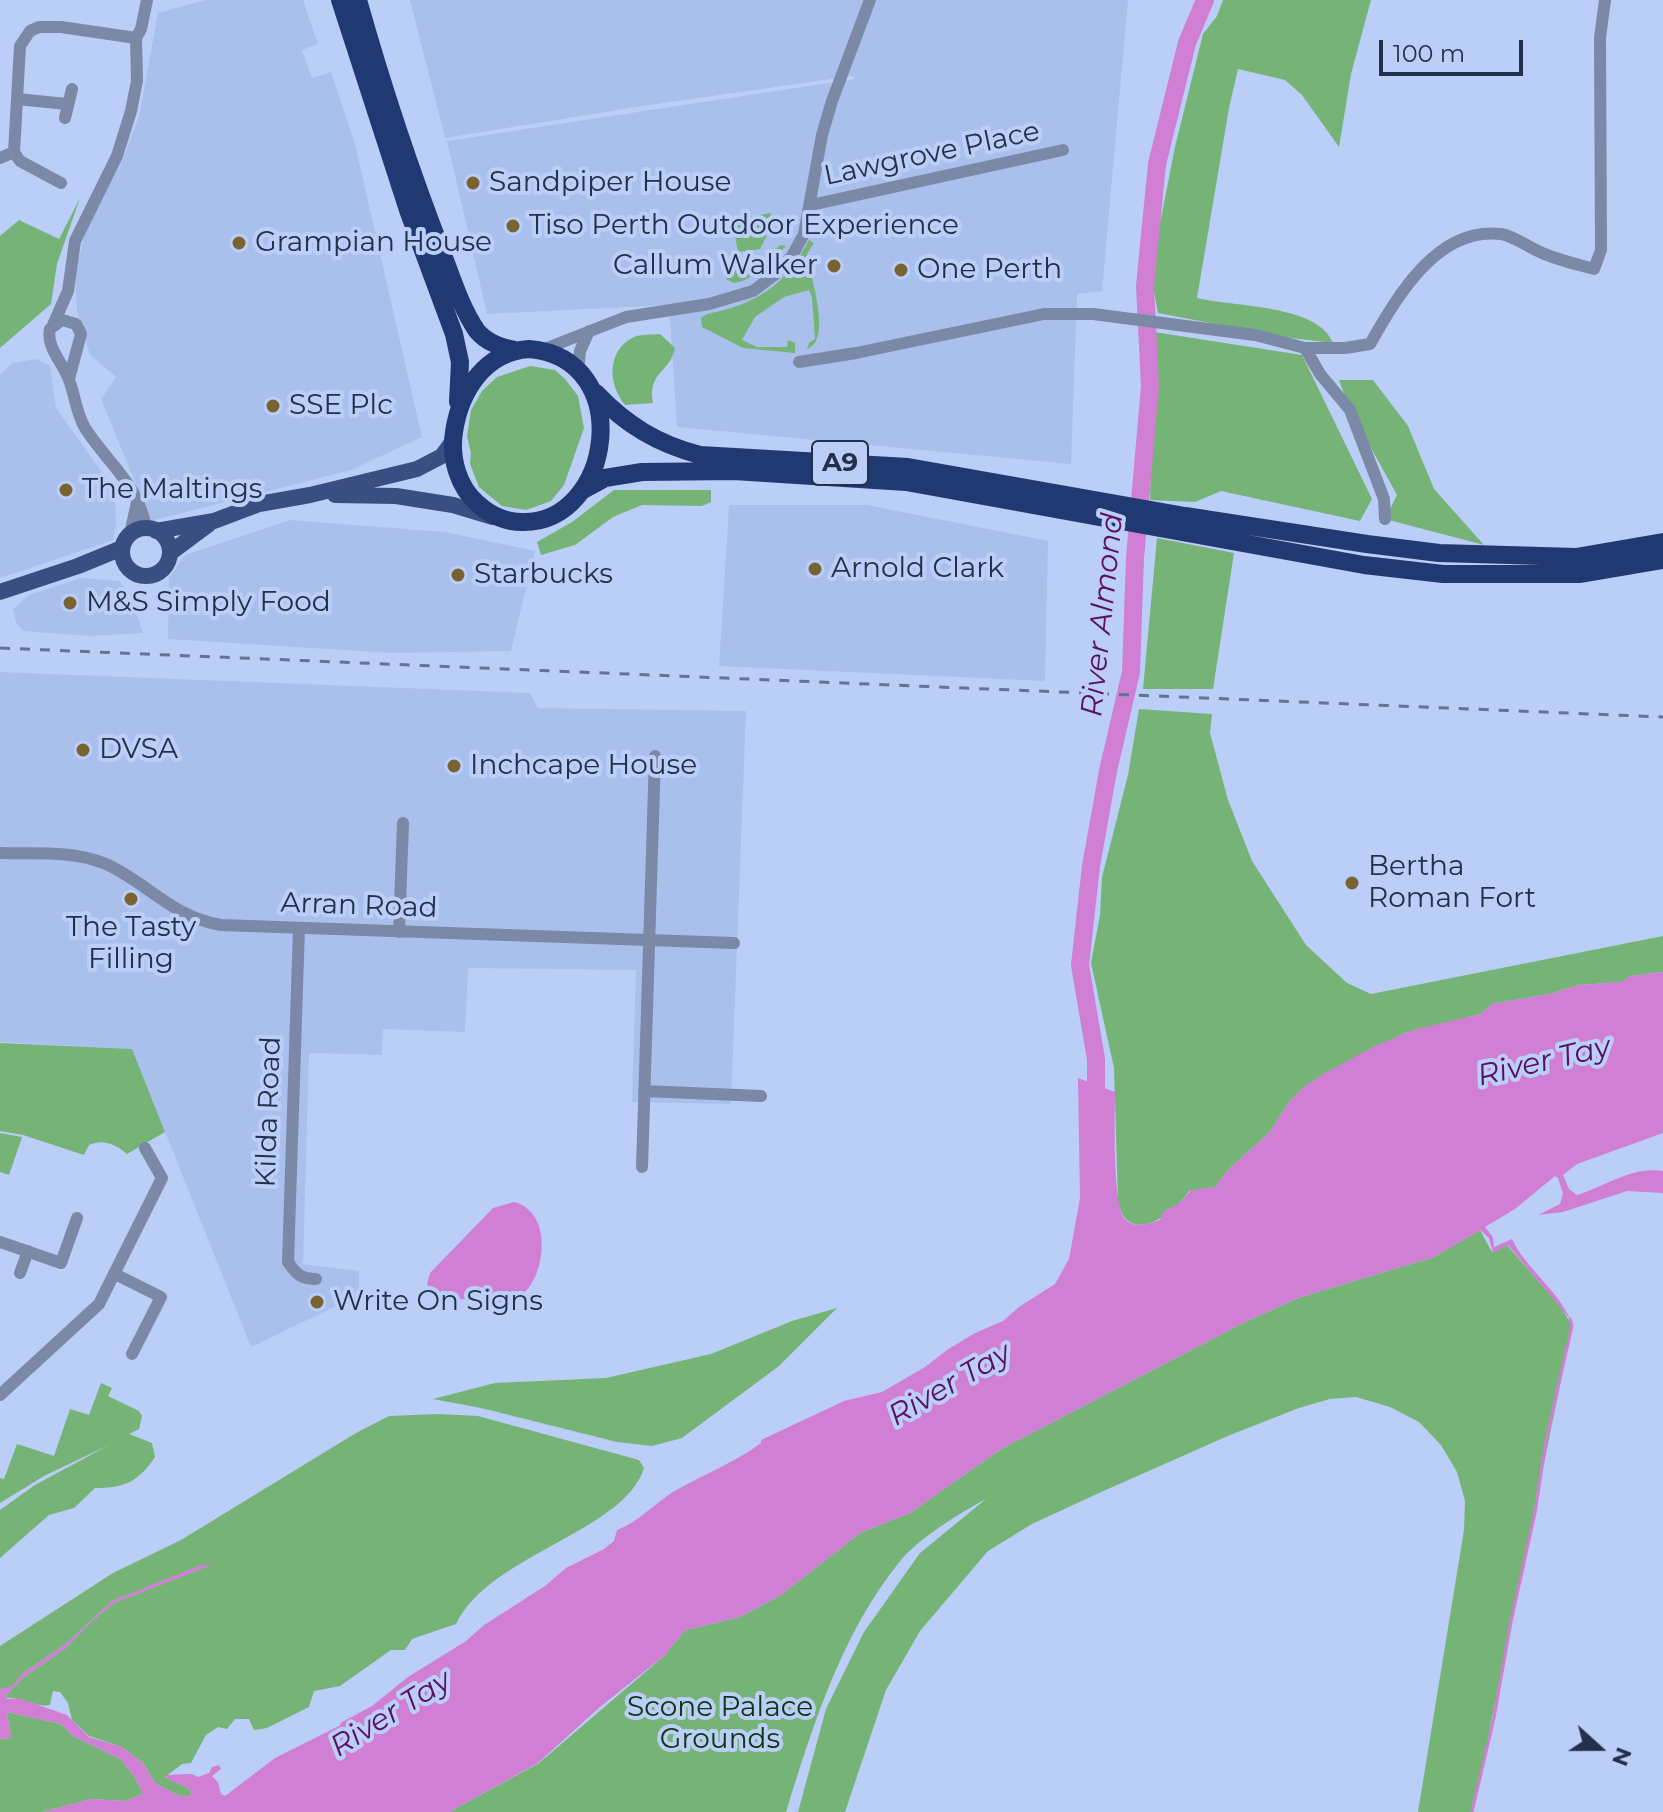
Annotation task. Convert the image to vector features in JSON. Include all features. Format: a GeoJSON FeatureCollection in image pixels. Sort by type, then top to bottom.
{"type":"FeatureCollection","features":[{"type":"Feature","properties":{"kind":"highway"},"geometry":{"type":"LineString","coordinates":[[340,0],[408,210],[454,334],[460,362],[453,441],[456,469],[466,491],[478,504],[502,519],[533,522],[550,517],[574,501],[583,490],[592,467],[602,421],[596,393],[565,360],[542,350],[501,347],[476,329],[461,301],[425,209],[358,0]]}},
{"type":"Feature","properties":{"kind":"highway"},"geometry":{"type":"LineString","coordinates":[[457,416],[464,396],[480,372],[515,350]]}},
{"type":"Feature","properties":{"kind":"highway","name":"A9"},"geometry":{"type":"LineString","coordinates":[[596,393],[617,415],[644,434],[700,455],[908,467],[1364,565],[1443,574],[1579,574],[1663,560]]}},
{"type":"Feature","properties":{"kind":"highway","name":"A9"},"geometry":{"type":"LineString","coordinates":[[583,490],[618,475],[734,471],[906,482],[1099,507]]}},
{"type":"Feature","properties":{"kind":"highway","name":"A9"},"geometry":{"type":"LineString","coordinates":[[1184,524],[1439,553],[1576,557],[1663,542]]}},
{"type":"Feature","properties":{"kind":"main road"},"geometry":{"type":"LineString","coordinates":[[0,592],[78,566],[138,535],[214,521],[259,504],[417,469],[442,456],[453,441]]}},
{"type":"Feature","properties":{"kind":"main road"},"geometry":{"type":"LineString","coordinates":[[310,495],[396,496],[453,505],[502,519]]}},
{"type":"Feature","properties":{"kind":"main road"},"geometry":{"type":"LineString","coordinates":[[170,553],[214,521]]}},
{"type":"Feature","properties":{"kind":"main road"},"geometry":{"type":"LineString","coordinates":[[78,566],[130,570],[144,576],[156,574],[166,565],[170,553],[166,540],[138,535]]}},
{"type":"Feature","properties":{"kind":"main road"},"geometry":{"type":"LineString","coordinates":[[130,570],[123,560],[138,535]]}},
{"type":"Feature","properties":{"kind":"street"},"geometry":{"type":"LineString","coordinates":[[138,535],[137,502],[128,481],[84,426],[69,379],[49,340],[68,291],[75,241],[117,156],[131,111],[137,81],[136,38],[147,0]]}},
{"type":"Feature","properties":{"kind":"street"},"geometry":{"type":"LineString","coordinates":[[542,350],[626,317],[709,304],[753,291],[777,273],[792,256],[804,234],[829,112],[870,0]]}},
{"type":"Feature","properties":{"kind":"street"},"geometry":{"type":"LineString","coordinates":[[799,362],[1044,314],[1093,314],[1255,335],[1305,348],[1345,348],[1370,344],[1415,276],[1445,247],[1471,236],[1502,234],[1543,254],[1594,269],[1601,250],[1600,38],[1605,0]]}},
{"type":"Feature","properties":{"kind":"street"},"geometry":{"type":"LineString","coordinates":[[61,183],[20,161],[14,152],[17,99],[14,45],[30,31],[48,26],[136,38]]}},
{"type":"Feature","properties":{"kind":"street"},"geometry":{"type":"LineString","coordinates":[[65,118],[72,89]]}},
{"type":"Feature","properties":{"kind":"street"},"geometry":{"type":"LineString","coordinates":[[17,99],[67,104]]}},
{"type":"Feature","properties":{"kind":"street","name":"Lawgrove Place"},"geometry":{"type":"LineString","coordinates":[[811,205],[1063,150]]}},
{"type":"Feature","properties":{"kind":"street"},"geometry":{"type":"LineString","coordinates":[[0,158],[14,152]]}},
{"type":"Feature","properties":{"kind":"street"},"geometry":{"type":"LineString","coordinates":[[68,291],[81,334],[69,379]]}},
{"type":"Feature","properties":{"kind":"street"},"geometry":{"type":"LineString","coordinates":[[53,325],[62,320],[76,324]]}},
{"type":"Feature","properties":{"kind":"street"},"geometry":{"type":"LineString","coordinates":[[578,371],[580,351],[589,331]]}},
{"type":"Feature","properties":{"kind":"street"},"geometry":{"type":"LineString","coordinates":[[55,350],[66,353],[77,348]]}},
{"type":"Feature","properties":{"kind":"street"},"geometry":{"type":"LineString","coordinates":[[1305,348],[1320,374],[1350,410],[1384,499],[1385,519]]}},
{"type":"Feature","properties":{"kind":"street"},"geometry":{"type":"LineString","coordinates":[[642,1167],[655,756]]}},
{"type":"Feature","properties":{"kind":"street"},"geometry":{"type":"LineString","coordinates":[[399,932],[403,823]]}},
{"type":"Feature","properties":{"kind":"street","name":"Arran Road"},"geometry":{"type":"LineString","coordinates":[[0,853],[69,855],[93,859],[115,869],[181,913],[221,925],[734,943]]}},
{"type":"Feature","properties":{"kind":"street","name":"Kilda Road"},"geometry":{"type":"LineString","coordinates":[[299,928],[288,1262],[296,1274],[306,1279],[316,1279]]}},
{"type":"Feature","properties":{"kind":"street"},"geometry":{"type":"LineString","coordinates":[[644,1091],[761,1096]]}},
{"type":"Feature","properties":{"kind":"street"},"geometry":{"type":"LineString","coordinates":[[0,1395],[99,1304],[162,1178],[145,1148]]}},
{"type":"Feature","properties":{"kind":"street"},"geometry":{"type":"LineString","coordinates":[[0,1242],[61,1263],[77,1218]]}},
{"type":"Feature","properties":{"kind":"street"},"geometry":{"type":"LineString","coordinates":[[20,1273],[28,1251]]}},
{"type":"Feature","properties":{"kind":"street"},"geometry":{"type":"LineString","coordinates":[[115,1274],[161,1297],[132,1354]]}},
{"type":"Feature","properties":{"kind":"shaded area"},"geometry":{"type":"Polygon","coordinates":[[[205,0],[303,0],[318,44],[302,50],[312,78],[331,72],[355,144],[422,437],[351,470],[151,521],[101,399],[116,377],[90,355],[77,311],[75,276],[86,227],[120,166],[139,117],[158,13],[205,0]]]}},
{"type":"Feature","properties":{"kind":"shaded area"},"geometry":{"type":"Polygon","coordinates":[[[410,0],[1128,0],[1102,291],[1077,294],[1071,464],[677,427],[669,305],[487,314],[447,141],[855,79],[853,76],[642,106],[445,138],[410,0]]]}},
{"type":"Feature","properties":{"kind":"shaded area"},"geometry":{"type":"Polygon","coordinates":[[[36,359],[50,366],[56,408],[112,486],[116,526],[113,540],[0,578],[0,375],[12,363],[36,359]]]}},
{"type":"Feature","properties":{"kind":"shaded area"},"geometry":{"type":"Polygon","coordinates":[[[729,505],[867,505],[1048,541],[1045,681],[719,666],[729,505]]]}},
{"type":"Feature","properties":{"kind":"shaded area"},"geometry":{"type":"Polygon","coordinates":[[[290,520],[445,532],[535,551],[511,651],[391,653],[168,639],[169,578],[185,555],[290,520]]]}},
{"type":"Feature","properties":{"kind":"shaded area"},"geometry":{"type":"Polygon","coordinates":[[[81,578],[119,581],[130,594],[143,633],[90,636],[23,631],[16,622],[13,609],[29,595],[81,578]]]}},
{"type":"Feature","properties":{"kind":"shaded area"},"geometry":{"type":"Polygon","coordinates":[[[0,672],[530,693],[538,708],[746,711],[731,1104],[632,1102],[636,970],[468,968],[465,1032],[383,1029],[382,1055],[309,1053],[303,1264],[359,1271],[359,1295],[251,1347],[132,1049],[0,1042],[0,672]]]}},
{"type":"Feature","properties":{"kind":"green space"},"geometry":{"type":"Polygon","coordinates":[[[1223,0],[1371,0],[1351,74],[1339,147],[1302,95],[1285,80],[1238,69],[1197,298],[1293,314],[1324,330],[1333,343],[1283,337],[1158,313],[1151,276],[1175,147],[1203,34],[1217,16],[1223,0]]]}},
{"type":"Feature","properties":{"kind":"green space"},"geometry":{"type":"Polygon","coordinates":[[[80,198],[57,264],[51,304],[0,348],[0,236],[19,220],[59,239],[80,198]]]}},
{"type":"Feature","properties":{"kind":"green space"},"geometry":{"type":"Polygon","coordinates":[[[771,213],[767,235],[760,249],[738,252],[732,220],[771,213]]]}},
{"type":"Feature","properties":{"kind":"green space"},"geometry":{"type":"Polygon","coordinates":[[[809,240],[814,243],[807,254],[819,321],[815,343],[807,349],[815,339],[809,290],[784,297],[755,317],[742,340],[757,347],[787,347],[788,340],[795,343],[795,353],[743,348],[702,327],[701,318],[707,314],[741,305],[768,290],[790,270],[809,240]]]}},
{"type":"Feature","properties":{"kind":"green space"},"geometry":{"type":"Polygon","coordinates":[[[780,245],[786,246],[760,271],[743,281],[734,283],[726,279],[731,266],[764,261],[780,245]]]}},
{"type":"Feature","properties":{"kind":"green space"},"geometry":{"type":"Polygon","coordinates":[[[1154,332],[1302,355],[1372,499],[1360,521],[1221,491],[1195,502],[1150,500],[1154,332]]]}},
{"type":"Feature","properties":{"kind":"green space"},"geometry":{"type":"Polygon","coordinates":[[[660,334],[675,348],[669,363],[653,385],[653,403],[625,405],[615,387],[614,359],[625,343],[634,337],[660,334]]]}},
{"type":"Feature","properties":{"kind":"green space"},"geometry":{"type":"Polygon","coordinates":[[[530,366],[555,370],[565,379],[578,396],[584,428],[564,485],[551,501],[526,510],[502,506],[479,487],[470,464],[467,436],[471,410],[482,391],[497,377],[530,366]]]}},
{"type":"Feature","properties":{"kind":"green space"},"geometry":{"type":"Polygon","coordinates":[[[1339,380],[1373,380],[1408,426],[1434,489],[1484,545],[1385,519],[1397,495],[1350,410],[1339,380]]]}},
{"type":"Feature","properties":{"kind":"green space"},"geometry":{"type":"Polygon","coordinates":[[[614,490],[711,490],[711,502],[702,506],[642,505],[613,517],[575,545],[541,555],[537,542],[572,522],[614,490]]]}},
{"type":"Feature","properties":{"kind":"green space"},"geometry":{"type":"Polygon","coordinates":[[[1157,538],[1234,553],[1213,689],[1143,689],[1157,538]]]}},
{"type":"Feature","properties":{"kind":"green space"},"geometry":{"type":"Polygon","coordinates":[[[1139,709],[1212,714],[1210,733],[1228,800],[1252,861],[1306,945],[1347,983],[1371,994],[1663,936],[1663,972],[1630,976],[1622,982],[1579,985],[1492,1004],[1481,1014],[1405,1033],[1305,1086],[1289,1102],[1270,1132],[1231,1167],[1215,1187],[1189,1191],[1173,1209],[1151,1223],[1131,1223],[1123,1215],[1118,1201],[1114,1068],[1091,963],[1100,915],[1102,877],[1128,775],[1139,709]]]}},
{"type":"Feature","properties":{"kind":"green space"},"geometry":{"type":"Polygon","coordinates":[[[0,1043],[132,1049],[165,1132],[127,1154],[114,1145],[99,1142],[89,1145],[84,1155],[23,1135],[0,1131],[0,1043]]]}},
{"type":"Feature","properties":{"kind":"green space"},"geometry":{"type":"Polygon","coordinates":[[[0,1133],[22,1137],[9,1175],[0,1172],[0,1133]]]}},
{"type":"Feature","properties":{"kind":"green space","name":"Scone Palace Grounds"},"geometry":{"type":"Polygon","coordinates":[[[1480,1230],[1492,1252],[1507,1245],[1561,1307],[1572,1326],[1473,1812],[1418,1812],[1464,1530],[1465,1501],[1457,1472],[1441,1445],[1419,1422],[1390,1407],[1356,1397],[1330,1399],[1299,1408],[1230,1435],[1032,1524],[988,1551],[920,1631],[886,1690],[845,1812],[798,1812],[826,1709],[864,1632],[920,1553],[986,1499],[918,1543],[880,1588],[832,1680],[786,1812],[449,1812],[539,1763],[664,1656],[685,1630],[740,1617],[781,1595],[860,1533],[910,1513],[1001,1449],[1243,1323],[1298,1298],[1434,1257],[1480,1230]]]}},
{"type":"Feature","properties":{"kind":"green space"},"geometry":{"type":"Polygon","coordinates":[[[837,1308],[779,1366],[682,1438],[652,1446],[617,1442],[433,1399],[495,1383],[606,1378],[711,1354],[792,1321],[837,1308]]]}},
{"type":"Feature","properties":{"kind":"green space"},"geometry":{"type":"Polygon","coordinates":[[[101,1383],[112,1388],[108,1396],[139,1411],[142,1416],[139,1429],[129,1434],[152,1443],[155,1457],[130,1482],[95,1488],[74,1508],[49,1515],[0,1558],[0,1510],[35,1485],[109,1445],[44,1476],[0,1503],[0,1478],[4,1479],[17,1444],[54,1456],[70,1409],[89,1415],[101,1383]]]}},
{"type":"Feature","properties":{"kind":"green space"},"geometry":{"type":"Polygon","coordinates":[[[389,1416],[478,1416],[639,1460],[644,1468],[632,1490],[611,1510],[497,1579],[473,1600],[456,1624],[412,1639],[405,1650],[391,1650],[340,1686],[314,1691],[309,1707],[267,1728],[254,1730],[249,1719],[235,1719],[227,1729],[218,1727],[206,1735],[191,1763],[182,1764],[165,1777],[188,1788],[192,1793],[188,1797],[155,1783],[143,1763],[122,1747],[89,1736],[72,1720],[68,1703],[60,1692],[53,1691],[50,1705],[7,1698],[6,1695],[24,1677],[66,1648],[114,1603],[208,1566],[192,1569],[112,1601],[67,1643],[22,1674],[14,1685],[0,1689],[0,1646],[113,1573],[181,1540],[389,1416]]]}},
{"type":"Feature","properties":{"kind":"green space"},"geometry":{"type":"Polygon","coordinates":[[[7,1712],[61,1724],[73,1736],[120,1759],[135,1777],[143,1794],[125,1801],[92,1799],[42,1812],[0,1812],[0,1739],[11,1738],[7,1712]]]}},
{"type":"Feature","properties":{"kind":"water","name":"River Tay"},"geometry":{"type":"Polygon","coordinates":[[[1663,972],[1663,1133],[1577,1164],[1563,1175],[1569,1189],[1577,1195],[1630,1174],[1663,1171],[1663,1193],[1627,1191],[1563,1212],[1538,1215],[1560,1204],[1563,1193],[1555,1176],[1515,1209],[1485,1227],[1493,1237],[1494,1247],[1512,1239],[1570,1319],[1508,1245],[1493,1253],[1489,1238],[1480,1230],[1434,1257],[1298,1298],[1243,1323],[1001,1449],[910,1513],[860,1533],[781,1595],[740,1617],[685,1630],[664,1656],[600,1707],[538,1763],[449,1812],[42,1812],[92,1799],[125,1801],[143,1794],[135,1777],[120,1759],[73,1736],[61,1724],[7,1712],[11,1738],[0,1739],[0,1689],[12,1686],[22,1674],[67,1643],[112,1601],[201,1565],[211,1565],[114,1603],[66,1648],[24,1677],[6,1695],[7,1699],[18,1698],[67,1715],[89,1737],[122,1747],[143,1763],[155,1783],[175,1794],[188,1797],[192,1793],[188,1788],[167,1779],[166,1775],[192,1774],[198,1777],[219,1765],[221,1769],[212,1776],[225,1796],[275,1758],[372,1706],[408,1677],[466,1641],[566,1568],[604,1549],[614,1541],[617,1530],[639,1518],[673,1492],[740,1457],[761,1440],[844,1401],[882,1392],[975,1333],[1003,1321],[1055,1284],[1069,1259],[1080,1198],[1078,1078],[1115,1092],[1115,1158],[1121,1210],[1129,1222],[1146,1224],[1160,1220],[1163,1212],[1181,1202],[1191,1190],[1215,1187],[1231,1167],[1270,1132],[1289,1102],[1305,1086],[1375,1046],[1413,1030],[1481,1014],[1492,1004],[1579,985],[1622,982],[1630,976],[1663,972]]]}},
{"type":"Feature","properties":{"kind":"water"},"geometry":{"type":"Polygon","coordinates":[[[514,1202],[527,1208],[536,1219],[541,1233],[540,1264],[527,1290],[517,1298],[501,1302],[453,1298],[432,1291],[427,1284],[430,1273],[493,1208],[514,1202]]]}},
{"type":"Feature","properties":{"kind":"waterway","name":"River Almond"},"geometry":{"type":"LineString","coordinates":[[1096,1106],[1096,1059],[1080,965],[1091,866],[1108,771],[1131,672],[1135,558],[1150,386],[1145,286],[1157,164],[1187,43],[1205,0]]}},
{"type":"Feature","properties":{"kind":"waterway"},"geometry":{"type":"LineString","coordinates":[[1472,1812],[1535,1513],[1546,1441],[1572,1326],[1570,1319]]}},
{"type":"Feature","properties":{"kind":"railway"},"geometry":{"type":"LineString","coordinates":[[0,648],[1663,717]]}},
{"type":"Feature","properties":{"kind":"place","name":"Sandpiper House"},"geometry":{"type":"Point","coordinates":[473,183]}},
{"type":"Feature","properties":{"kind":"place","name":"Tiso Perth Outdoor Experience"},"geometry":{"type":"Point","coordinates":[513,226]}},
{"type":"Feature","properties":{"kind":"place","name":"Grampian House"},"geometry":{"type":"Point","coordinates":[239,243]}},
{"type":"Feature","properties":{"kind":"place","name":"Callum Walker"},"geometry":{"type":"Point","coordinates":[834,266]}},
{"type":"Feature","properties":{"kind":"place","name":"One Perth"},"geometry":{"type":"Point","coordinates":[901,270]}},
{"type":"Feature","properties":{"kind":"place","name":"SSE Plc"},"geometry":{"type":"Point","coordinates":[273,406]}},
{"type":"Feature","properties":{"kind":"place","name":"The Maltings"},"geometry":{"type":"Point","coordinates":[66,490]}},
{"type":"Feature","properties":{"kind":"place","name":"Arnold Clark"},"geometry":{"type":"Point","coordinates":[815,569]}},
{"type":"Feature","properties":{"kind":"place","name":"Starbucks"},"geometry":{"type":"Point","coordinates":[458,575]}},
{"type":"Feature","properties":{"kind":"place","name":"M&S Simply Food"},"geometry":{"type":"Point","coordinates":[70,603]}},
{"type":"Feature","properties":{"kind":"place","name":"DVSA"},"geometry":{"type":"Point","coordinates":[83,750]}},
{"type":"Feature","properties":{"kind":"place","name":"Inchcape House"},"geometry":{"type":"Point","coordinates":[454,766]}},
{"type":"Feature","properties":{"kind":"place","name":"Bertha Roman Fort"},"geometry":{"type":"Point","coordinates":[1352,883]}},
{"type":"Feature","properties":{"kind":"place","name":"The Tasty Filling"},"geometry":{"type":"Point","coordinates":[131,899]}},
{"type":"Feature","properties":{"kind":"place","name":"Write On Signs"},"geometry":{"type":"Point","coordinates":[317,1302]}}]}
